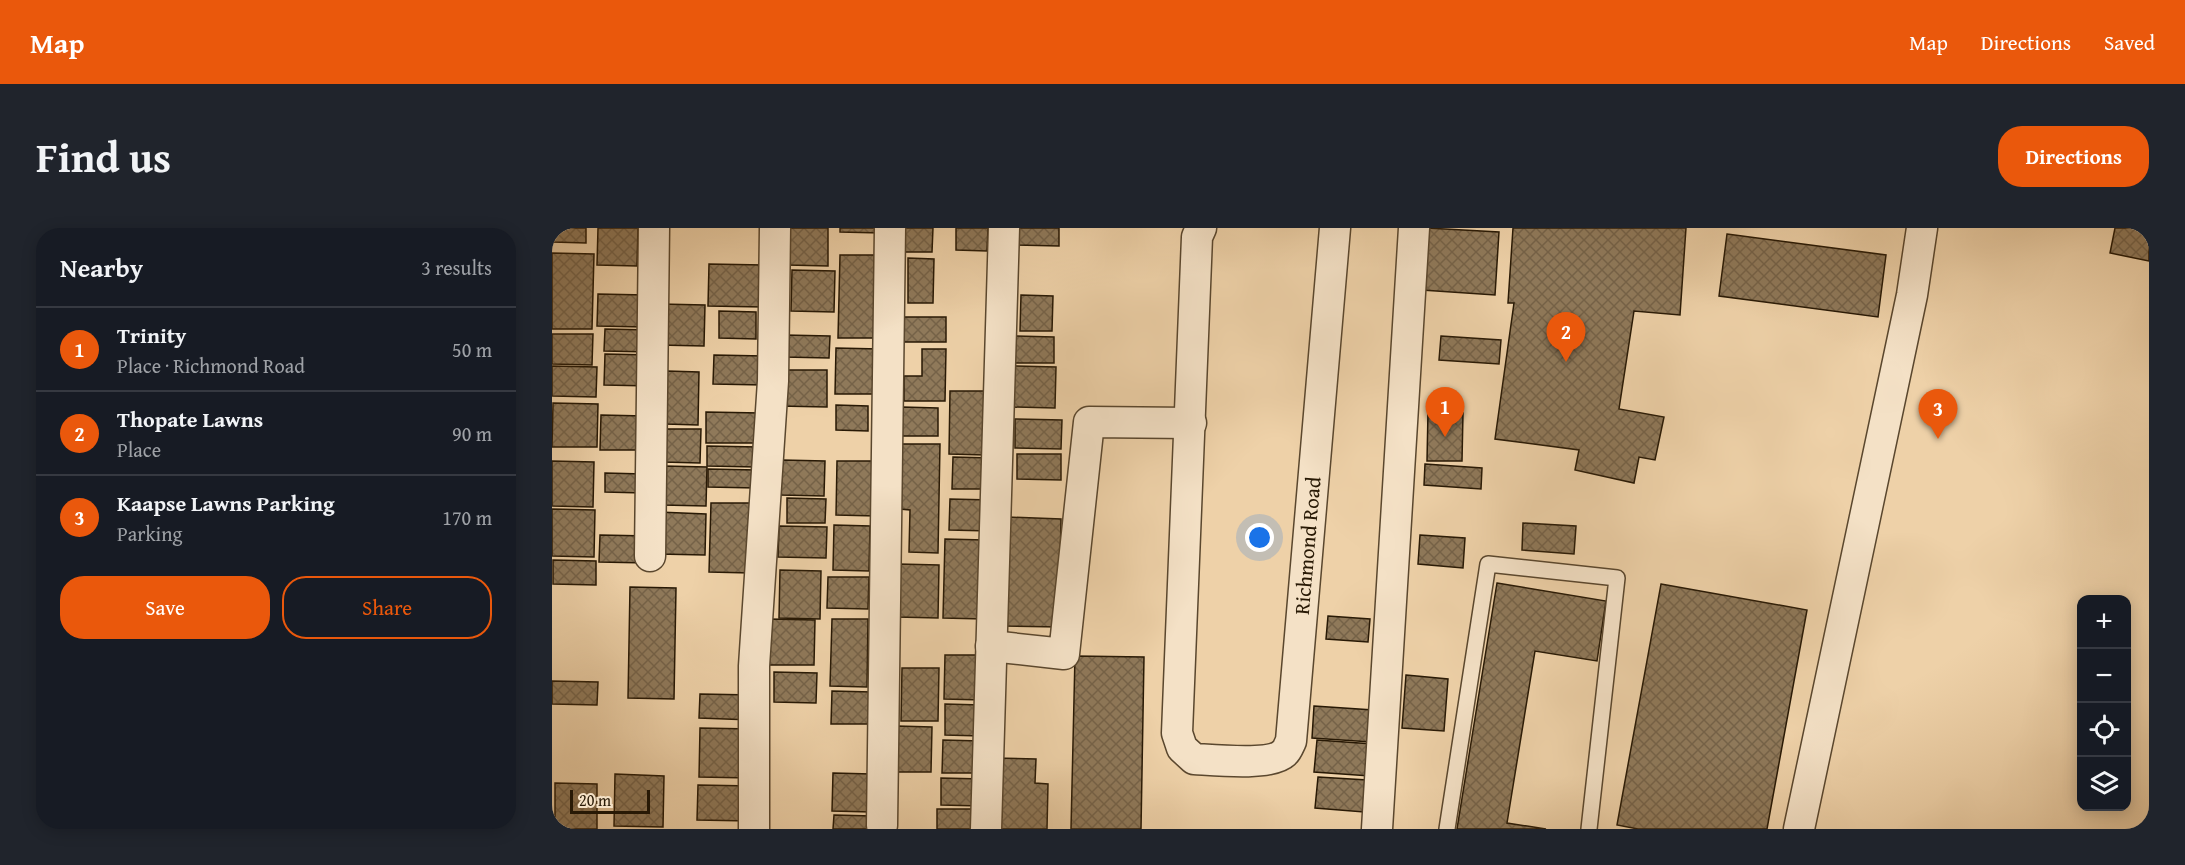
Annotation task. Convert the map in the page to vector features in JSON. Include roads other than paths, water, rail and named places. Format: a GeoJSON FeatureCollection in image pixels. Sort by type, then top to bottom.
{"type":"FeatureCollection","features":[{"type":"Feature","properties":{"kind":"street"},"geometry":{"type":"LineString","coordinates":[[650,556],[654,228]]}},
{"type":"Feature","properties":{"kind":"street"},"geometry":{"type":"LineString","coordinates":[[754,829],[754,666],[773,381],[775,228]]}},
{"type":"Feature","properties":{"kind":"street"},"geometry":{"type":"LineString","coordinates":[[882,825],[890,228]]}},
{"type":"Feature","properties":{"kind":"street"},"geometry":{"type":"LineString","coordinates":[[986,829],[1004,228]]}},
{"type":"Feature","properties":{"kind":"street"},"geometry":{"type":"LineString","coordinates":[[991,646],[1064,654],[1089,423],[1191,423],[1197,237],[1201,228]]}},
{"type":"Feature","properties":{"kind":"street","name":"Richmond Road"},"geometry":{"type":"LineString","coordinates":[[1191,423],[1177,733],[1182,748],[1194,759],[1268,760],[1284,754],[1292,741],[1335,228]]}},
{"type":"Feature","properties":{"kind":"street"},"geometry":{"type":"LineString","coordinates":[[1377,829],[1414,228]]}},
{"type":"Feature","properties":{"kind":"street"},"geometry":{"type":"LineString","coordinates":[[1799,829],[1912,295],[1922,228]]}},
{"type":"Feature","properties":{"kind":"lane"},"geometry":{"type":"LineString","coordinates":[[1446,829],[1488,564],[1617,578],[1589,829]]}},
{"type":"Feature","properties":{"kind":"place","name":"Thopate Lawns"},"geometry":{"type":"Point","coordinates":[1566,362]}},
{"type":"Feature","properties":{"kind":"place","name":"Trinity"},"geometry":{"type":"Point","coordinates":[1445,437]}},
{"type":"Feature","properties":{"kind":"place","name":"Kaapse Lawns Parking"},"geometry":{"type":"Point","coordinates":[1938,439]}}]}
